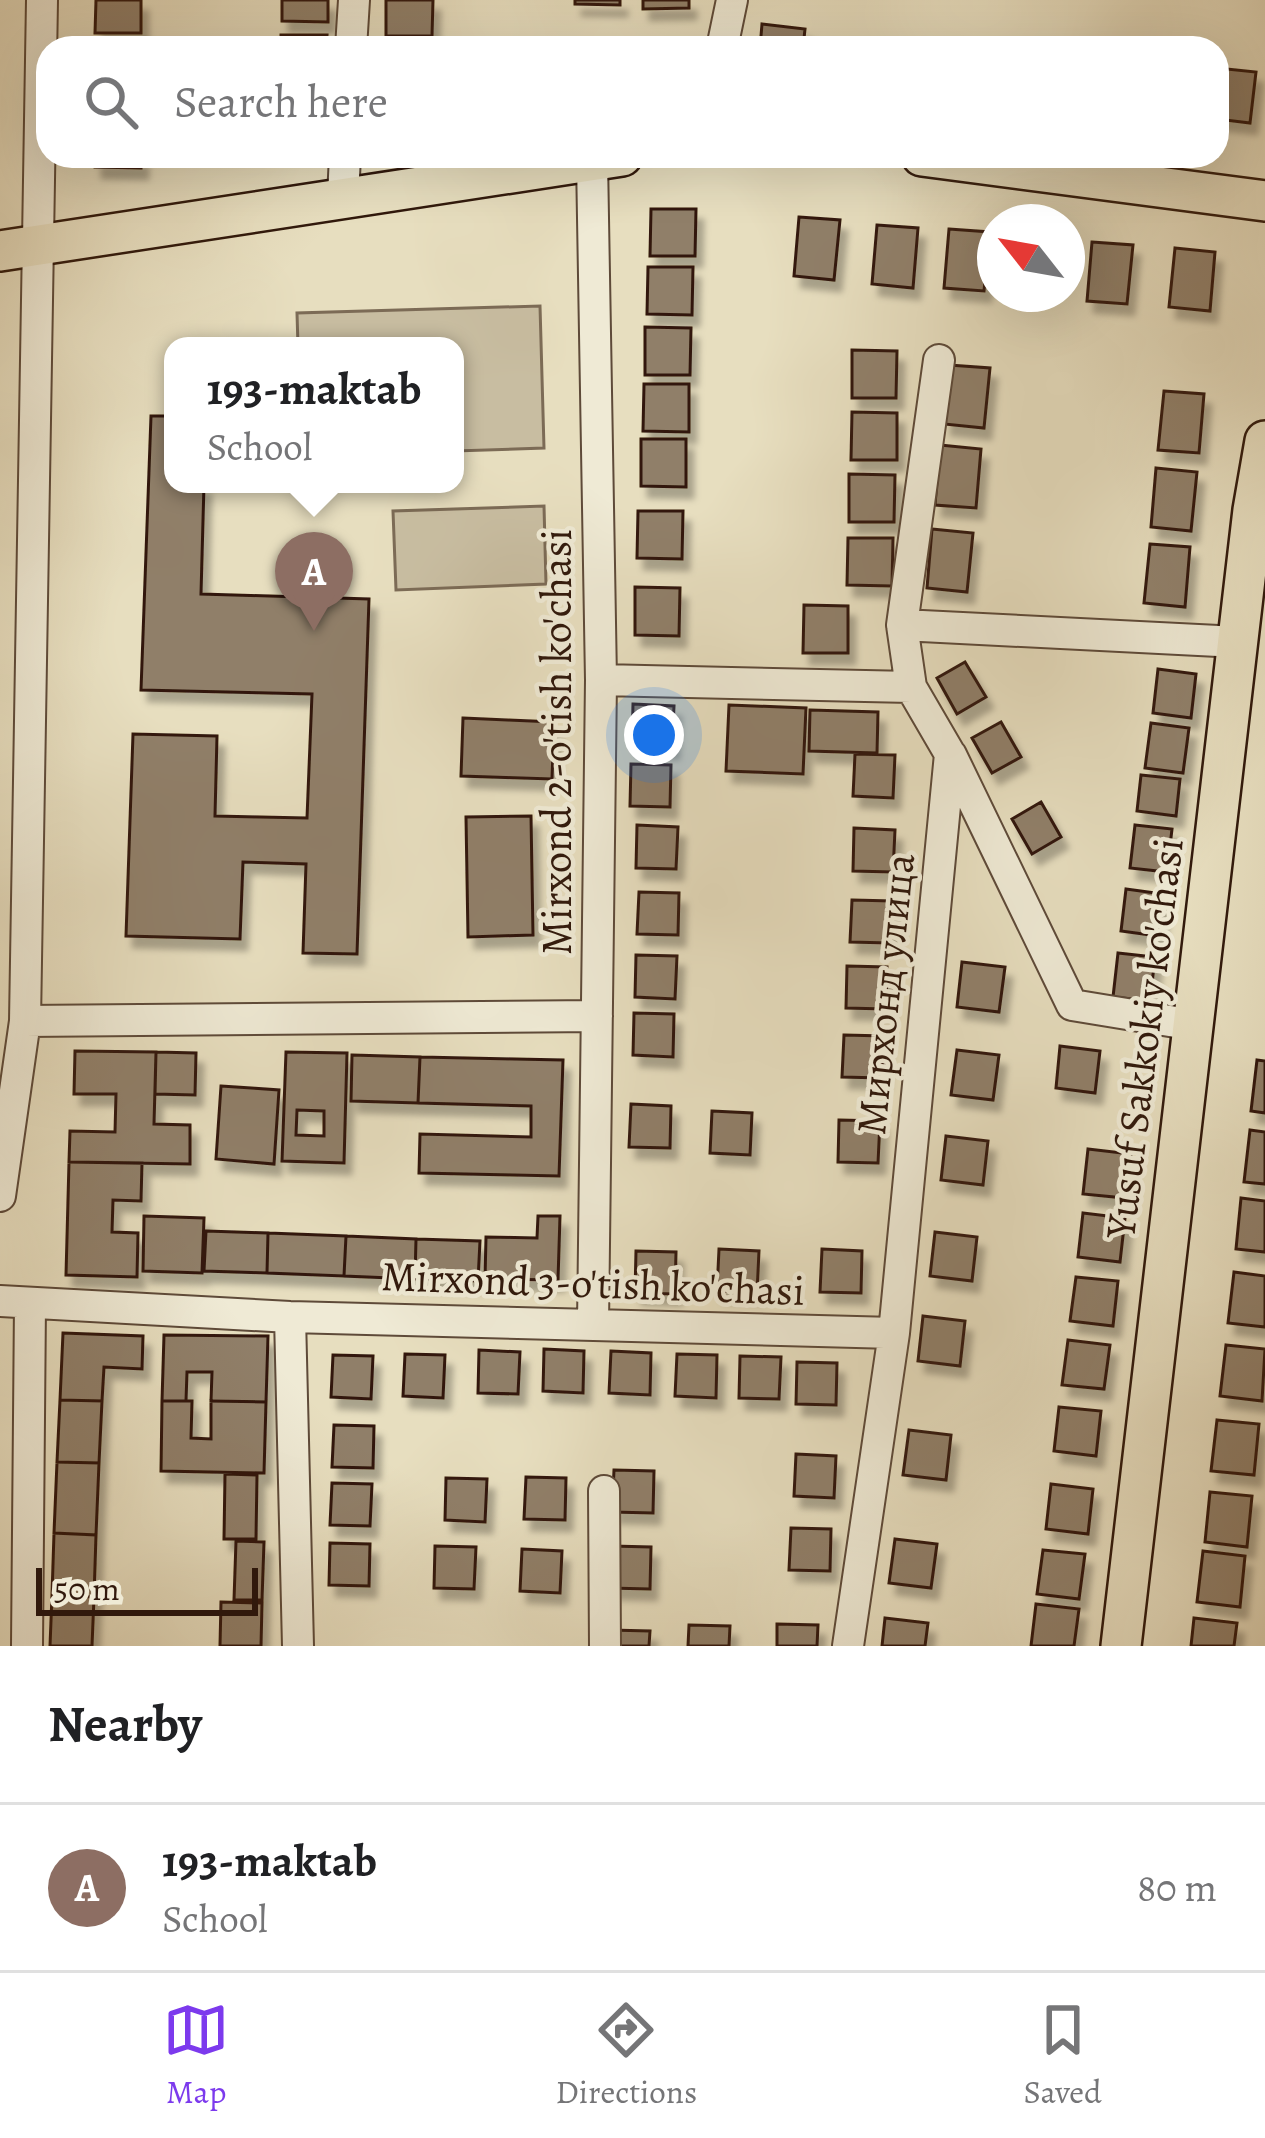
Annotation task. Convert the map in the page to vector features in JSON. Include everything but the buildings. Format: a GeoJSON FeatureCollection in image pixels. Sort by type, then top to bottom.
{"type":"FeatureCollection","features":[{"type":"Feature","properties":{"kind":"main road"},"geometry":{"type":"LineString","coordinates":[[18,249],[539,168]]}},
{"type":"Feature","properties":{"kind":"main road"},"geometry":{"type":"LineString","coordinates":[[1013,168],[1265,201]]}},
{"type":"Feature","properties":{"kind":"main road","name":"Yusuf Sakkokiy ko'chasi"},"geometry":{"type":"LineString","coordinates":[[1121,1646],[1194,1025],[1248,631],[1265,440]]}},
{"type":"Feature","properties":{"kind":"street"},"geometry":{"type":"LineString","coordinates":[[39,36],[42,0]]}},
{"type":"Feature","properties":{"kind":"street"},"geometry":{"type":"LineString","coordinates":[[352,36],[354,0]]}},
{"type":"Feature","properties":{"kind":"street"},"geometry":{"type":"LineString","coordinates":[[724,36],[732,0]]}},
{"type":"Feature","properties":{"kind":"street"},"geometry":{"type":"LineString","coordinates":[[0,1196],[25,1021],[18,249],[36,62]]}},
{"type":"Feature","properties":{"kind":"street"},"geometry":{"type":"LineString","coordinates":[[343,197],[344,168]]}},
{"type":"Feature","properties":{"kind":"street","name":"Mirxond 2-o'tish ko'chasi"},"geometry":{"type":"LineString","coordinates":[[593,1325],[607,168]]}},
{"type":"Feature","properties":{"kind":"street"},"geometry":{"type":"LineString","coordinates":[[938,360],[902,625],[911,687],[950,754],[1072,1005],[1194,1025]]}},
{"type":"Feature","properties":{"kind":"street"},"geometry":{"type":"LineString","coordinates":[[902,625],[1248,631]]}},
{"type":"Feature","properties":{"kind":"street"},"geometry":{"type":"LineString","coordinates":[[601,680],[911,687]]}},
{"type":"Feature","properties":{"kind":"street","name":"Мирхонд улица"},"geometry":{"type":"LineString","coordinates":[[848,1646],[894,1333],[950,754]]}},
{"type":"Feature","properties":{"kind":"street"},"geometry":{"type":"LineString","coordinates":[[25,1021],[597,1016]]}},
{"type":"Feature","properties":{"kind":"street"},"geometry":{"type":"LineString","coordinates":[[15,1302],[27,1646]]}},
{"type":"Feature","properties":{"kind":"street","name":"Mirxond 3-o'tish ko'chasi"},"geometry":{"type":"LineString","coordinates":[[15,1302],[290,1317],[894,1333]]}},
{"type":"Feature","properties":{"kind":"street"},"geometry":{"type":"LineString","coordinates":[[290,1317],[298,1646]]}},
{"type":"Feature","properties":{"kind":"street"},"geometry":{"type":"LineString","coordinates":[[604,1491],[605,1646]]}},
{"type":"Feature","properties":{"kind":"shaded area"},"geometry":{"type":"Polygon","coordinates":[[[540,306],[544,448],[464,451],[464,337],[298,337],[297,313],[540,306]]]}},
{"type":"Feature","properties":{"kind":"shaded area"},"geometry":{"type":"Polygon","coordinates":[[[544,506],[546,584],[396,590],[393,511],[544,506]]]}},
{"type":"Feature","properties":{"kind":"place","name":"193-maktab"},"geometry":{"type":"Point","coordinates":[314,631]}}]}
